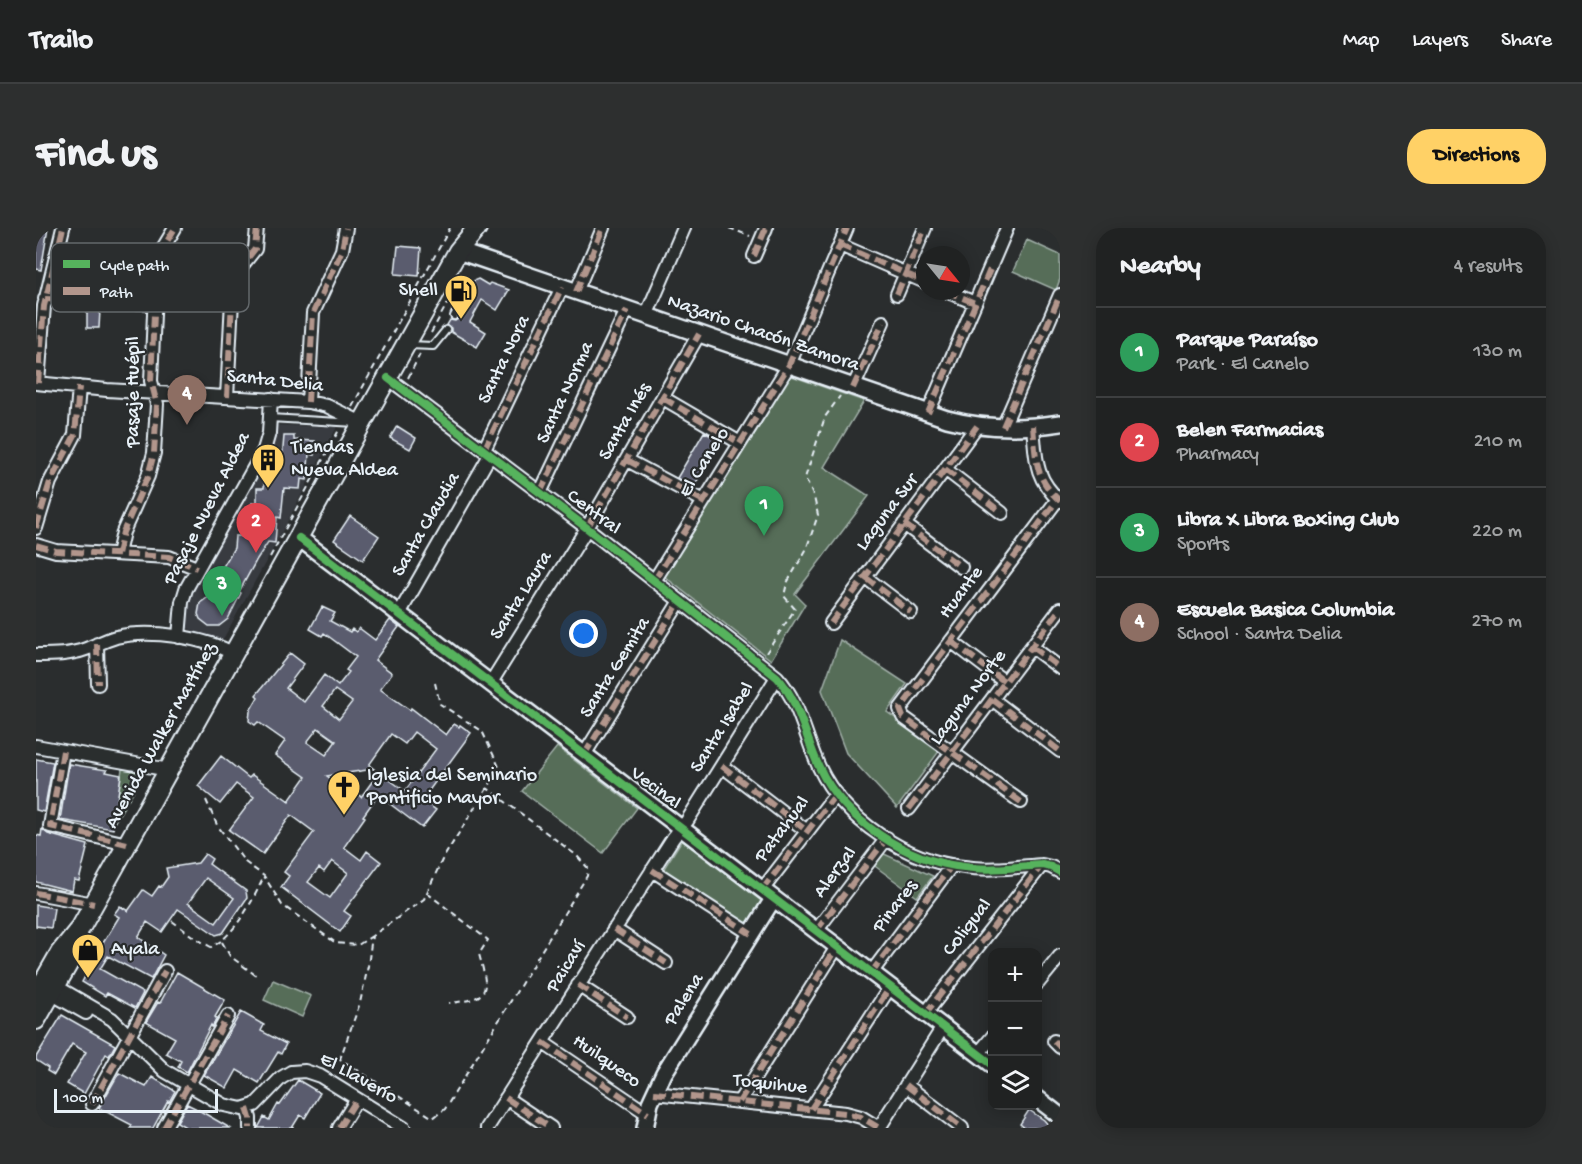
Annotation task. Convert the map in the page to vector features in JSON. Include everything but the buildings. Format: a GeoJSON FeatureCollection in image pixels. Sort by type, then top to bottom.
{"type":"FeatureCollection","features":[{"type":"Feature","properties":{"kind":"main road","name":"Avenida Walker Martínez"},"geometry":{"type":"LineString","coordinates":[[458,251],[465,228]]}},
{"type":"Feature","properties":{"kind":"main road","name":"Avenida Walker Martínez"},"geometry":{"type":"LineString","coordinates":[[36,1020],[60,953],[81,927],[299,538],[355,419],[395,383],[406,345],[458,251],[477,228]]}},
{"type":"Feature","properties":{"kind":"street"},"geometry":{"type":"LineString","coordinates":[[59,243],[63,228]]}},
{"type":"Feature","properties":{"kind":"street","name":"Pasaje Huépil"},"geometry":{"type":"LineString","coordinates":[[166,243],[174,228]]}},
{"type":"Feature","properties":{"kind":"street"},"geometry":{"type":"LineString","coordinates":[[249,257],[255,249],[257,228]]}},
{"type":"Feature","properties":{"kind":"street"},"geometry":{"type":"LineString","coordinates":[[308,402],[313,313],[342,250],[346,228]]}},
{"type":"Feature","properties":{"kind":"street","name":"Santa Nora"},"geometry":{"type":"LineString","coordinates":[[487,452],[603,228]]}},
{"type":"Feature","properties":{"kind":"street"},"geometry":{"type":"LineString","coordinates":[[646,316],[684,228]]}},
{"type":"Feature","properties":{"kind":"street"},"geometry":{"type":"LineString","coordinates":[[754,256],[766,228]]}},
{"type":"Feature","properties":{"kind":"street","name":"El Canelo"},"geometry":{"type":"LineString","coordinates":[[654,580],[789,365],[847,228]]}},
{"type":"Feature","properties":{"kind":"street"},"geometry":{"type":"LineString","coordinates":[[897,294],[925,228]]}},
{"type":"Feature","properties":{"kind":"street"},"geometry":{"type":"LineString","coordinates":[[928,413],[1007,228]]}},
{"type":"Feature","properties":{"kind":"street"},"geometry":{"type":"LineString","coordinates":[[840,245],[916,278]]}},
{"type":"Feature","properties":{"kind":"street","name":"Nazario Chacón Zamora"},"geometry":{"type":"LineString","coordinates":[[458,251],[928,413],[977,426],[1033,426],[1060,423]]}},
{"type":"Feature","properties":{"kind":"street"},"geometry":{"type":"LineString","coordinates":[[37,383],[45,299],[51,275]]}},
{"type":"Feature","properties":{"kind":"street"},"geometry":{"type":"LineString","coordinates":[[1003,427],[1060,295]]}},
{"type":"Feature","properties":{"kind":"street"},"geometry":{"type":"LineString","coordinates":[[45,299],[51,299]]}},
{"type":"Feature","properties":{"kind":"street"},"geometry":{"type":"LineString","coordinates":[[968,300],[975,303]]}},
{"type":"Feature","properties":{"kind":"street","name":"Santa Norma"},"geometry":{"type":"LineString","coordinates":[[540,493],[627,310]]}},
{"type":"Feature","properties":{"kind":"street","name":"Pasaje Huépil"},"geometry":{"type":"LineString","coordinates":[[118,554],[126,523],[152,465],[156,404],[151,381],[154,312]]}},
{"type":"Feature","properties":{"kind":"street"},"geometry":{"type":"LineString","coordinates":[[227,396],[231,312]]}},
{"type":"Feature","properties":{"kind":"street"},"geometry":{"type":"LineString","coordinates":[[850,387],[884,322]]}},
{"type":"Feature","properties":{"kind":"street","name":"Santa Inés"},"geometry":{"type":"LineString","coordinates":[[587,528],[699,334]]}},
{"type":"Feature","properties":{"kind":"street","name":"Santa Delia"},"geometry":{"type":"LineString","coordinates":[[37,383],[308,402],[327,406],[355,419]]}},
{"type":"Feature","properties":{"kind":"street","name":"Central"},"geometry":{"type":"LineString","coordinates":[[395,383],[587,528],[777,677],[792,697],[818,764],[836,794],[855,815],[887,838],[922,856],[952,866],[974,868],[1041,865]]}},
{"type":"Feature","properties":{"kind":"street"},"geometry":{"type":"LineString","coordinates":[[36,528],[50,482],[75,435],[79,387]]}},
{"type":"Feature","properties":{"kind":"street"},"geometry":{"type":"LineString","coordinates":[[663,398],[740,443]]}},
{"type":"Feature","properties":{"kind":"street","name":"Pasaje Nueva Aldea"},"geometry":{"type":"LineString","coordinates":[[179,637],[184,595],[264,450],[268,439],[271,399]]}},
{"type":"Feature","properties":{"kind":"street","name":"Laguna Sur"},"geometry":{"type":"LineString","coordinates":[[831,623],[977,426]]}},
{"type":"Feature","properties":{"kind":"street"},"geometry":{"type":"LineString","coordinates":[[1033,426],[1039,473],[1047,488],[1059,500]]}},
{"type":"Feature","properties":{"kind":"street","name":"Santa Claudia"},"geometry":{"type":"LineString","coordinates":[[399,614],[487,452]]}},
{"type":"Feature","properties":{"kind":"street"},"geometry":{"type":"LineString","coordinates":[[627,460],[704,501]]}},
{"type":"Feature","properties":{"kind":"street"},"geometry":{"type":"LineString","coordinates":[[945,469],[1002,513]]}},
{"type":"Feature","properties":{"kind":"street","name":"Huante"},"geometry":{"type":"LineString","coordinates":[[952,752],[903,717],[900,712],[901,706],[1059,500]]}},
{"type":"Feature","properties":{"kind":"street"},"geometry":{"type":"LineString","coordinates":[[904,524],[961,567]]}},
{"type":"Feature","properties":{"kind":"street","name":"Santa Laura"},"geometry":{"type":"LineString","coordinates":[[490,684],[587,528]]}},
{"type":"Feature","properties":{"kind":"street","name":"Vecinal"},"geometry":{"type":"LineString","coordinates":[[299,538],[988,1061]]}},
{"type":"Feature","properties":{"kind":"street"},"geometry":{"type":"LineString","coordinates":[[36,545],[56,551],[169,557],[197,568]]}},
{"type":"Feature","properties":{"kind":"street"},"geometry":{"type":"LineString","coordinates":[[865,577],[911,612]]}},
{"type":"Feature","properties":{"kind":"street","name":"Santa Gemita"},"geometry":{"type":"LineString","coordinates":[[584,755],[680,601]]}},
{"type":"Feature","properties":{"kind":"street","name":"Laguna Norte"},"geometry":{"type":"LineString","coordinates":[[909,809],[1060,609]]}},
{"type":"Feature","properties":{"kind":"street"},"geometry":{"type":"LineString","coordinates":[[36,655],[72,653],[128,635],[179,637],[208,642],[234,654]]}},
{"type":"Feature","properties":{"kind":"street"},"geometry":{"type":"LineString","coordinates":[[951,640],[1005,682]]}},
{"type":"Feature","properties":{"kind":"street"},"geometry":{"type":"LineString","coordinates":[[97,644],[98,684]]}},
{"type":"Feature","properties":{"kind":"street"},"geometry":{"type":"LineString","coordinates":[[1032,647],[1060,668]]}},
{"type":"Feature","properties":{"kind":"street","name":"Santa Isabel"},"geometry":{"type":"LineString","coordinates":[[680,829],[777,677]]}},
{"type":"Feature","properties":{"kind":"street"},"geometry":{"type":"LineString","coordinates":[[992,699],[1060,751]]}},
{"type":"Feature","properties":{"kind":"street"},"geometry":{"type":"LineString","coordinates":[[36,746],[169,770]]}},
{"type":"Feature","properties":{"kind":"street"},"geometry":{"type":"LineString","coordinates":[[63,751],[50,826],[127,844]]}},
{"type":"Feature","properties":{"kind":"street"},"geometry":{"type":"LineString","coordinates":[[952,752],[1021,802]]}},
{"type":"Feature","properties":{"kind":"street"},"geometry":{"type":"LineString","coordinates":[[722,766],[807,831]]}},
{"type":"Feature","properties":{"kind":"street","name":"Patahual"},"geometry":{"type":"LineString","coordinates":[[767,895],[807,831],[836,794]]}},
{"type":"Feature","properties":{"kind":"street","name":"Paicaví"},"geometry":{"type":"LineString","coordinates":[[487,1128],[680,829]]}},
{"type":"Feature","properties":{"kind":"street","name":"Alerzal"},"geometry":{"type":"LineString","coordinates":[[816,932],[887,838]]}},
{"type":"Feature","properties":{"kind":"street"},"geometry":{"type":"LineString","coordinates":[[1041,865],[1060,872]]}},
{"type":"Feature","properties":{"kind":"street","name":"Coligual"},"geometry":{"type":"LineString","coordinates":[[926,1014],[1041,865]]}},
{"type":"Feature","properties":{"kind":"street","name":"Pinares"},"geometry":{"type":"LineString","coordinates":[[871,973],[952,866]]}},
{"type":"Feature","properties":{"kind":"street"},"geometry":{"type":"LineString","coordinates":[[652,870],[751,934]]}},
{"type":"Feature","properties":{"kind":"street"},"geometry":{"type":"LineString","coordinates":[[36,892],[94,904]]}},
{"type":"Feature","properties":{"kind":"street","name":"Palena"},"geometry":{"type":"LineString","coordinates":[[646,1121],[654,1093],[664,1073],[751,934],[767,895]]}},
{"type":"Feature","properties":{"kind":"street"},"geometry":{"type":"LineString","coordinates":[[614,929],[666,963]]}},
{"type":"Feature","properties":{"kind":"street"},"geometry":{"type":"LineString","coordinates":[[739,1102],[837,947]]}},
{"type":"Feature","properties":{"kind":"street"},"geometry":{"type":"LineString","coordinates":[[1042,978],[1060,956]]}},
{"type":"Feature","properties":{"kind":"street"},"geometry":{"type":"LineString","coordinates":[[92,1104],[165,971]]}},
{"type":"Feature","properties":{"kind":"street"},"geometry":{"type":"LineString","coordinates":[[578,985],[627,1017]]}},
{"type":"Feature","properties":{"kind":"street"},"geometry":{"type":"LineString","coordinates":[[811,1109],[890,987]]}},
{"type":"Feature","properties":{"kind":"street"},"geometry":{"type":"LineString","coordinates":[[46,988],[105,1024],[117,1026],[157,1064],[189,1085],[225,1105],[247,1108],[250,1128]]}},
{"type":"Feature","properties":{"kind":"street"},"geometry":{"type":"LineString","coordinates":[[164,1128],[228,1016]]}},
{"type":"Feature","properties":{"kind":"street"},"geometry":{"type":"LineString","coordinates":[[879,1128],[943,1028]]}},
{"type":"Feature","properties":{"kind":"street","name":"Huilqueco"},"geometry":{"type":"LineString","coordinates":[[542,1042],[646,1121]]}},
{"type":"Feature","properties":{"kind":"street"},"geometry":{"type":"LineString","coordinates":[[978,1054],[988,1042]]}},
{"type":"Feature","properties":{"kind":"street","name":"El Llaverío"},"geometry":{"type":"LineString","coordinates":[[247,1108],[262,1100],[280,1078],[298,1071],[315,1074],[404,1128]]}},
{"type":"Feature","properties":{"kind":"street"},"geometry":{"type":"LineString","coordinates":[[906,1085],[962,1128]]}},
{"type":"Feature","properties":{"kind":"street","name":"Toquihue"},"geometry":{"type":"LineString","coordinates":[[654,1093],[855,1115],[879,1128]]}},
{"type":"Feature","properties":{"kind":"street"},"geometry":{"type":"LineString","coordinates":[[506,1098],[551,1128]]}},
{"type":"Feature","properties":{"kind":"street"},"geometry":{"type":"LineString","coordinates":[[339,1128],[357,1099]]}},
{"type":"Feature","properties":{"kind":"street"},"geometry":{"type":"LineString","coordinates":[[1042,1102],[1060,1116]]}},
{"type":"Feature","properties":{"kind":"lane"},"geometry":{"type":"LineString","coordinates":[[446,273],[457,310],[454,316]]}},
{"type":"Feature","properties":{"kind":"lane"},"geometry":{"type":"LineString","coordinates":[[406,345],[433,346],[446,330]]}},
{"type":"Feature","properties":{"kind":"lane"},"geometry":{"type":"LineString","coordinates":[[270,418],[355,419]]}},
{"type":"Feature","properties":{"kind":"path"},"geometry":{"type":"LineString","coordinates":[[355,419],[450,228]]}},
{"type":"Feature","properties":{"kind":"path"},"geometry":{"type":"LineString","coordinates":[[729,228],[761,241]]}},
{"type":"Feature","properties":{"kind":"path"},"geometry":{"type":"LineString","coordinates":[[395,383],[425,345],[452,294]]}},
{"type":"Feature","properties":{"kind":"path"},"geometry":{"type":"LineString","coordinates":[[760,662],[795,609],[784,596],[787,583],[806,550],[818,515],[814,497],[805,478],[825,417],[850,387]]}},
{"type":"Feature","properties":{"kind":"path"},"geometry":{"type":"LineString","coordinates":[[206,800],[218,825],[245,862],[264,876],[282,905],[336,943],[358,945],[424,899],[441,860],[500,769],[482,731],[440,704],[435,683]]}},
{"type":"Feature","properties":{"kind":"path"},"geometry":{"type":"LineString","coordinates":[[372,936],[360,1003],[340,1059],[433,1118],[444,1109],[588,876],[588,868],[576,855],[487,788]]}},
{"type":"Feature","properties":{"kind":"path"},"geometry":{"type":"LineString","coordinates":[[172,921],[211,947],[222,942],[253,900],[264,876]]}},
{"type":"Feature","properties":{"kind":"path"},"geometry":{"type":"LineString","coordinates":[[427,893],[488,940],[479,954],[486,982],[484,991],[474,1000],[449,1003]]}},
{"type":"Feature","properties":{"kind":"path"},"geometry":{"type":"LineString","coordinates":[[222,942],[230,956],[258,977]]}},
{"type":"Feature","properties":{"kind":"shaded area"},"geometry":{"type":"Polygon","coordinates":[[[275,425],[337,427],[222,641],[187,628],[191,595],[273,446],[275,425]]]}},
{"type":"Feature","properties":{"kind":"green space"},"geometry":{"type":"Polygon","coordinates":[[[1027,240],[1060,255],[1060,279],[1056,290],[1013,271],[1027,240]]]}},
{"type":"Feature","properties":{"kind":"green space"},"geometry":{"type":"Polygon","coordinates":[[[789,375],[864,401],[824,467],[869,496],[795,594],[805,604],[771,660],[664,576],[789,375]]]}},
{"type":"Feature","properties":{"kind":"green space"},"geometry":{"type":"Polygon","coordinates":[[[840,640],[907,684],[887,712],[940,750],[897,808],[846,753],[822,690],[840,640]]]}},
{"type":"Feature","properties":{"kind":"green space"},"geometry":{"type":"Polygon","coordinates":[[[557,747],[637,808],[603,853],[522,791],[557,747]]]}},
{"type":"Feature","properties":{"kind":"green space"},"geometry":{"type":"Polygon","coordinates":[[[122,769],[145,772],[114,823],[122,769]]]}},
{"type":"Feature","properties":{"kind":"green space"},"geometry":{"type":"Polygon","coordinates":[[[683,838],[764,898],[746,927],[661,873],[683,838]]]}},
{"type":"Feature","properties":{"kind":"green space"},"geometry":{"type":"Polygon","coordinates":[[[882,853],[933,876],[917,897],[872,864],[882,853]]]}},
{"type":"Feature","properties":{"kind":"green space"},"geometry":{"type":"Polygon","coordinates":[[[273,980],[311,996],[302,1017],[264,1000],[273,980]]]}},
{"type":"Feature","properties":{"kind":"marked path"},"geometry":{"type":"LineString","coordinates":[[59,243],[63,228]]}},
{"type":"Feature","properties":{"kind":"marked path"},"geometry":{"type":"LineString","coordinates":[[166,243],[175,228]]}},
{"type":"Feature","properties":{"kind":"marked path"},"geometry":{"type":"LineString","coordinates":[[249,257],[255,249],[257,228]]}},
{"type":"Feature","properties":{"kind":"marked path"},"geometry":{"type":"LineString","coordinates":[[308,402],[313,313],[342,250],[346,228]]}},
{"type":"Feature","properties":{"kind":"marked path"},"geometry":{"type":"LineString","coordinates":[[576,292],[603,228]]}},
{"type":"Feature","properties":{"kind":"marked path"},"geometry":{"type":"LineString","coordinates":[[754,256],[766,228]]}},
{"type":"Feature","properties":{"kind":"marked path"},"geometry":{"type":"LineString","coordinates":[[654,581],[789,365],[847,228]]}},
{"type":"Feature","properties":{"kind":"marked path"},"geometry":{"type":"LineString","coordinates":[[897,294],[925,228]]}},
{"type":"Feature","properties":{"kind":"marked path"},"geometry":{"type":"LineString","coordinates":[[840,245],[916,278]]}},
{"type":"Feature","properties":{"kind":"marked path"},"geometry":{"type":"LineString","coordinates":[[928,413],[992,265]]}},
{"type":"Feature","properties":{"kind":"marked path"},"geometry":{"type":"LineString","coordinates":[[38,383],[44,306],[51,277]]}},
{"type":"Feature","properties":{"kind":"marked path"},"geometry":{"type":"LineString","coordinates":[[484,450],[562,287]]}},
{"type":"Feature","properties":{"kind":"marked path"},"geometry":{"type":"LineString","coordinates":[[1003,427],[1060,295]]}},
{"type":"Feature","properties":{"kind":"marked path"},"geometry":{"type":"LineString","coordinates":[[45,299],[51,299]]}},
{"type":"Feature","properties":{"kind":"marked path"},"geometry":{"type":"LineString","coordinates":[[968,300],[975,303]]}},
{"type":"Feature","properties":{"kind":"marked path"},"geometry":{"type":"LineString","coordinates":[[540,493],[627,310]]}},
{"type":"Feature","properties":{"kind":"marked path"},"geometry":{"type":"LineString","coordinates":[[118,554],[123,532],[148,476],[154,453],[157,404],[151,381],[154,312]]}},
{"type":"Feature","properties":{"kind":"marked path"},"geometry":{"type":"LineString","coordinates":[[227,397],[231,312]]}},
{"type":"Feature","properties":{"kind":"marked path"},"geometry":{"type":"LineString","coordinates":[[853,388],[883,322]]}},
{"type":"Feature","properties":{"kind":"marked path"},"geometry":{"type":"LineString","coordinates":[[587,528],[699,334]]}},
{"type":"Feature","properties":{"kind":"marked path"},"geometry":{"type":"LineString","coordinates":[[36,528],[50,482],[75,435],[79,387]]}},
{"type":"Feature","properties":{"kind":"marked path"},"geometry":{"type":"LineString","coordinates":[[663,398],[740,443]]}},
{"type":"Feature","properties":{"kind":"marked path"},"geometry":{"type":"LineString","coordinates":[[831,623],[977,426]]}},
{"type":"Feature","properties":{"kind":"marked path"},"geometry":{"type":"LineString","coordinates":[[1033,426],[1036,458],[1041,476],[1060,501]]}},
{"type":"Feature","properties":{"kind":"marked path"},"geometry":{"type":"LineString","coordinates":[[627,460],[704,501]]}},
{"type":"Feature","properties":{"kind":"marked path"},"geometry":{"type":"LineString","coordinates":[[945,469],[1002,513]]}},
{"type":"Feature","properties":{"kind":"marked path"},"geometry":{"type":"LineString","coordinates":[[1021,802],[903,717],[900,709],[1058,499]]}},
{"type":"Feature","properties":{"kind":"marked path"},"geometry":{"type":"LineString","coordinates":[[904,524],[961,567]]}},
{"type":"Feature","properties":{"kind":"marked path"},"geometry":{"type":"LineString","coordinates":[[36,545],[56,551],[169,557],[197,568]]}},
{"type":"Feature","properties":{"kind":"marked path"},"geometry":{"type":"LineString","coordinates":[[865,577],[911,612]]}},
{"type":"Feature","properties":{"kind":"marked path"},"geometry":{"type":"LineString","coordinates":[[584,755],[680,601]]}},
{"type":"Feature","properties":{"kind":"marked path"},"geometry":{"type":"LineString","coordinates":[[909,809],[1060,609]]}},
{"type":"Feature","properties":{"kind":"marked path"},"geometry":{"type":"LineString","coordinates":[[951,641],[1005,682]]}},
{"type":"Feature","properties":{"kind":"marked path"},"geometry":{"type":"LineString","coordinates":[[97,644],[98,684]]}},
{"type":"Feature","properties":{"kind":"marked path"},"geometry":{"type":"LineString","coordinates":[[1032,647],[1060,668]]}},
{"type":"Feature","properties":{"kind":"marked path"},"geometry":{"type":"LineString","coordinates":[[992,699],[1060,751]]}},
{"type":"Feature","properties":{"kind":"marked path"},"geometry":{"type":"LineString","coordinates":[[63,751],[50,826],[127,844]]}},
{"type":"Feature","properties":{"kind":"marked path"},"geometry":{"type":"LineString","coordinates":[[722,766],[807,831]]}},
{"type":"Feature","properties":{"kind":"marked path"},"geometry":{"type":"LineString","coordinates":[[762,890],[836,794]]}},
{"type":"Feature","properties":{"kind":"marked path"},"geometry":{"type":"LineString","coordinates":[[816,931],[887,838]]}},
{"type":"Feature","properties":{"kind":"marked path"},"geometry":{"type":"LineString","coordinates":[[871,973],[952,865]]}},
{"type":"Feature","properties":{"kind":"marked path"},"geometry":{"type":"LineString","coordinates":[[925,1014],[1042,865]]}},
{"type":"Feature","properties":{"kind":"marked path"},"geometry":{"type":"LineString","coordinates":[[652,870],[751,934]]}},
{"type":"Feature","properties":{"kind":"marked path"},"geometry":{"type":"LineString","coordinates":[[36,893],[94,904]]}},
{"type":"Feature","properties":{"kind":"marked path"},"geometry":{"type":"LineString","coordinates":[[614,929],[666,963]]}},
{"type":"Feature","properties":{"kind":"marked path"},"geometry":{"type":"LineString","coordinates":[[739,1102],[837,947]]}},
{"type":"Feature","properties":{"kind":"marked path"},"geometry":{"type":"LineString","coordinates":[[92,1104],[165,971]]}},
{"type":"Feature","properties":{"kind":"marked path"},"geometry":{"type":"LineString","coordinates":[[578,985],[627,1017]]}},
{"type":"Feature","properties":{"kind":"marked path"},"geometry":{"type":"LineString","coordinates":[[811,1109],[890,987]]}},
{"type":"Feature","properties":{"kind":"marked path"},"geometry":{"type":"LineString","coordinates":[[164,1128],[228,1016]]}},
{"type":"Feature","properties":{"kind":"marked path"},"geometry":{"type":"LineString","coordinates":[[1054,1041],[1060,1047]]}},
{"type":"Feature","properties":{"kind":"marked path"},"geometry":{"type":"LineString","coordinates":[[542,1042],[648,1114]]}},
{"type":"Feature","properties":{"kind":"marked path"},"geometry":{"type":"LineString","coordinates":[[906,1085],[962,1128]]}},
{"type":"Feature","properties":{"kind":"marked path"},"geometry":{"type":"LineString","coordinates":[[654,1093],[846,1113],[861,1117],[879,1128]]}},
{"type":"Feature","properties":{"kind":"marked path"},"geometry":{"type":"LineString","coordinates":[[506,1098],[551,1128]]}},
{"type":"Feature","properties":{"kind":"marked path"},"geometry":{"type":"LineString","coordinates":[[339,1128],[357,1099]]}},
{"type":"Feature","properties":{"kind":"marked path"},"geometry":{"type":"LineString","coordinates":[[247,1108],[250,1128]]}},
{"type":"Feature","properties":{"kind":"cycle path"},"geometry":{"type":"LineString","coordinates":[[388,378],[587,528],[777,677],[791,697],[814,756],[830,786],[844,804],[879,835],[899,847],[942,863],[983,869],[1042,865],[1060,872]]}},
{"type":"Feature","properties":{"kind":"cycle path"},"geometry":{"type":"LineString","coordinates":[[299,538],[988,1061]]}},
{"type":"Feature","properties":{"kind":"place","name":"Shell"},"geometry":{"type":"Point","coordinates":[461,320]}},
{"type":"Feature","properties":{"kind":"place","name":"Escuela Basica Columbia"},"geometry":{"type":"Point","coordinates":[187,425]}},
{"type":"Feature","properties":{"kind":"place","name":"Tiendas Nueva Aldea"},"geometry":{"type":"Point","coordinates":[268,489]}},
{"type":"Feature","properties":{"kind":"place","name":"Parque Paraíso"},"geometry":{"type":"Point","coordinates":[764,536]}},
{"type":"Feature","properties":{"kind":"place","name":"Belen Farmacias"},"geometry":{"type":"Point","coordinates":[256,553]}},
{"type":"Feature","properties":{"kind":"place","name":"Libra X Libra Boxing Club"},"geometry":{"type":"Point","coordinates":[222,616]}},
{"type":"Feature","properties":{"kind":"place","name":"Iglesia del Seminario Pontificio Mayor"},"geometry":{"type":"Point","coordinates":[344,816]}},
{"type":"Feature","properties":{"kind":"place","name":"Ayala"},"geometry":{"type":"Point","coordinates":[88,979]}}]}
